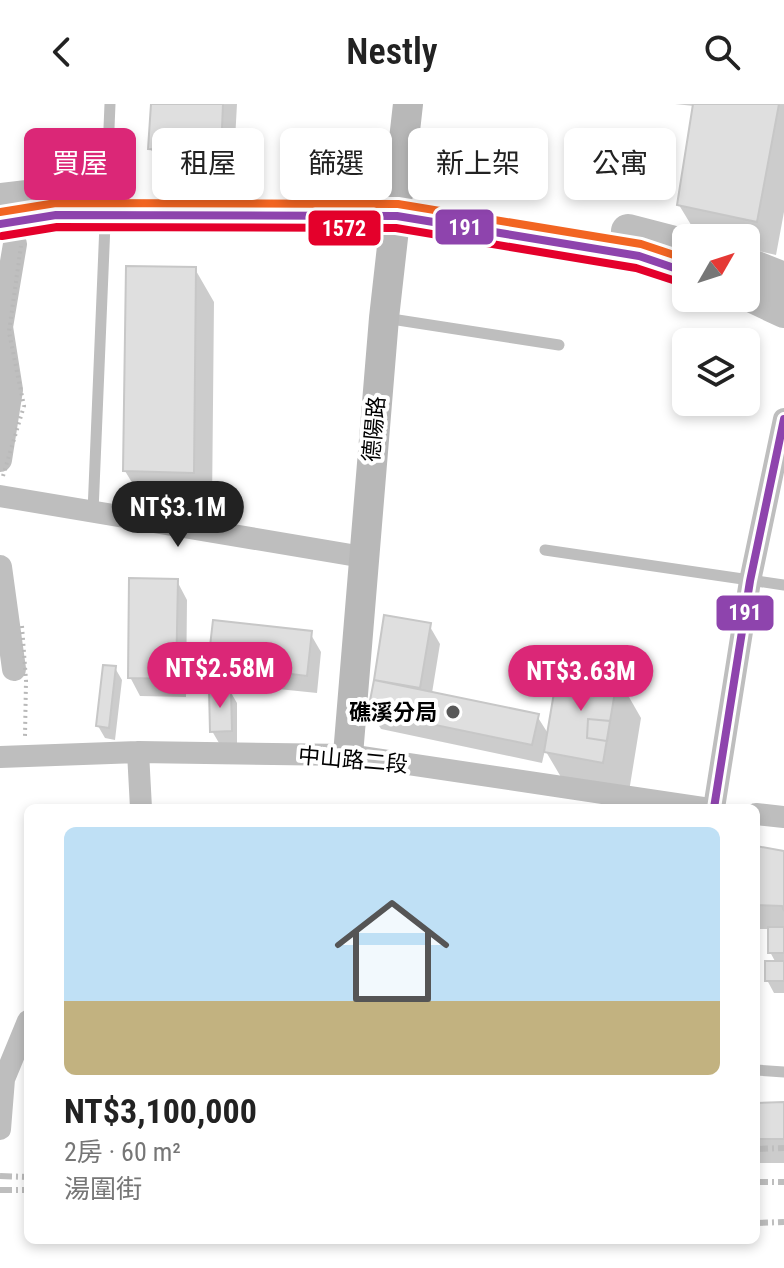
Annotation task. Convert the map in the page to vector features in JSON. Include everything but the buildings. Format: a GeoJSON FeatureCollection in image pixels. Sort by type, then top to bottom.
{"type":"FeatureCollection","features":[{"type":"Feature","properties":{"kind":"main road"},"geometry":{"type":"LineString","coordinates":[[8,214],[56,215],[105,204],[398,205],[619,229],[672,242]]}},
{"type":"Feature","properties":{"kind":"main road"},"geometry":{"type":"LineString","coordinates":[[398,205],[639,256],[672,267]]}},
{"type":"Feature","properties":{"kind":"main road"},"geometry":{"type":"LineString","coordinates":[[760,270],[784,279]]}},
{"type":"Feature","properties":{"kind":"main road"},"geometry":{"type":"LineString","coordinates":[[760,300],[784,311]]}},
{"type":"Feature","properties":{"kind":"street","name":"德陽路"},"geometry":{"type":"LineString","coordinates":[[348,755],[384,318],[408,104]]}},
{"type":"Feature","properties":{"kind":"street"},"geometry":{"type":"LineString","coordinates":[[715,804],[750,581],[784,419]]}},
{"type":"Feature","properties":{"kind":"street"},"geometry":{"type":"LineString","coordinates":[[2,496],[363,557]]}},
{"type":"Feature","properties":{"kind":"street"},"geometry":{"type":"LineString","coordinates":[[138,752],[141,804]]}},
{"type":"Feature","properties":{"kind":"street","name":"中山路二段"},"geometry":{"type":"LineString","coordinates":[[11,757],[138,752],[348,755],[676,804]]}},
{"type":"Feature","properties":{"kind":"street"},"geometry":{"type":"LineString","coordinates":[[760,814],[784,817]]}},
{"type":"Feature","properties":{"kind":"street"},"geometry":{"type":"LineString","coordinates":[[0,1129],[4,1079],[24,1031]]}},
{"type":"Feature","properties":{"kind":"lane"},"geometry":{"type":"LineString","coordinates":[[93,512],[110,104]]}},
{"type":"Feature","properties":{"kind":"lane"},"geometry":{"type":"LineString","coordinates":[[384,318],[559,345]]}},
{"type":"Feature","properties":{"kind":"lane"},"geometry":{"type":"LineString","coordinates":[[545,550],[784,585]]}},
{"type":"Feature","properties":{"kind":"lane"},"geometry":{"type":"LineString","coordinates":[[760,1070],[784,1072]]}},
{"type":"Feature","properties":{"kind":"path"},"geometry":{"type":"LineString","coordinates":[[2,496],[3,476],[24,406],[9,332],[8,214]]}},
{"type":"Feature","properties":{"kind":"path"},"geometry":{"type":"LineString","coordinates":[[11,757],[26,680],[22,626]]}},
{"type":"Feature","properties":{"kind":"waterway"},"geometry":{"type":"LineString","coordinates":[[0,460],[11,390],[1,327],[15,244]]}},
{"type":"Feature","properties":{"kind":"waterway"},"geometry":{"type":"LineString","coordinates":[[0,567],[14,669]]}},
{"type":"Feature","properties":{"kind":"railway"},"geometry":{"type":"LineString","coordinates":[[760,1149],[784,1148]]}},
{"type":"Feature","properties":{"kind":"railway"},"geometry":{"type":"LineString","coordinates":[[0,1176],[24,1177]]}},
{"type":"Feature","properties":{"kind":"railway"},"geometry":{"type":"LineString","coordinates":[[760,1182],[784,1182]]}},
{"type":"Feature","properties":{"kind":"railway"},"geometry":{"type":"LineString","coordinates":[[0,1190],[24,1190]]}},
{"type":"Feature","properties":{"kind":"railway"},"geometry":{"type":"LineString","coordinates":[[760,1223],[784,1222]]}},
{"type":"Feature","properties":{"kind":"transit line"},"geometry":{"type":"LineString","coordinates":[[0,212],[56,203],[398,204],[641,244],[672,254]]}},
{"type":"Feature","properties":{"kind":"transit line","name":"191"},"geometry":{"type":"LineString","coordinates":[[0,224],[56,215],[397,216],[639,256],[672,267]]}},
{"type":"Feature","properties":{"kind":"transit line","name":"1572"},"geometry":{"type":"LineString","coordinates":[[2,236],[57,227],[396,228],[636,268],[672,280]]}},
{"type":"Feature","properties":{"kind":"transit line","name":"191"},"geometry":{"type":"LineString","coordinates":[[715,804],[750,581],[784,419]]}},
{"type":"Feature","properties":{"kind":"place","name":"礁溪分局"},"geometry":{"type":"Point","coordinates":[453,712]}}]}
